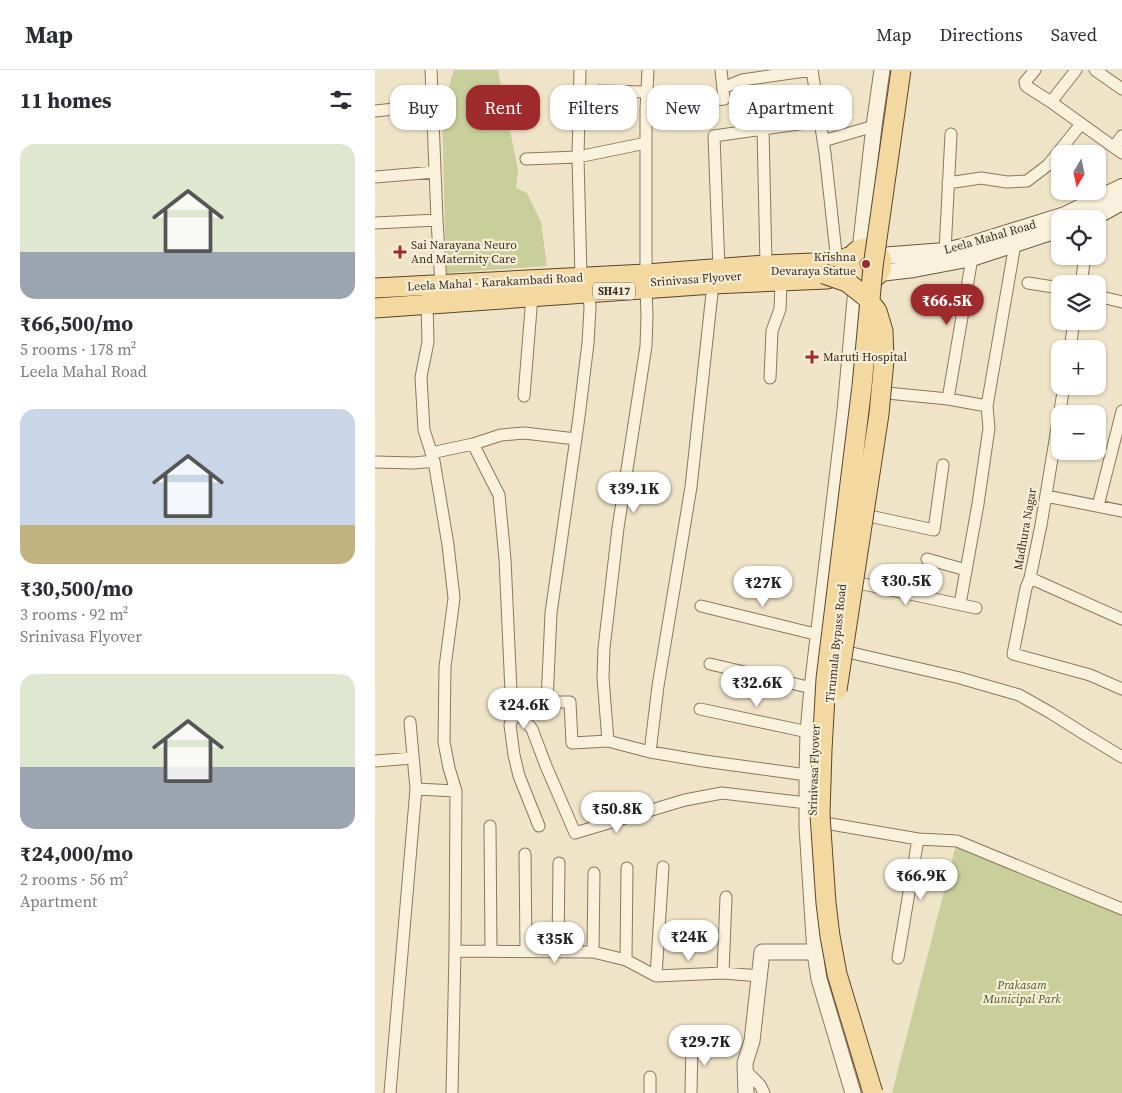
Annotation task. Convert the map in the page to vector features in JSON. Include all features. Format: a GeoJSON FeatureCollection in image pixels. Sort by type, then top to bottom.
{"type":"FeatureCollection","features":[{"type":"Feature","properties":{"kind":"main road","name":"Srinivasa Flyover"},"geometry":{"type":"LineString","coordinates":[[859,1093],[825,973],[819,938],[812,817],[812,754],[868,235],[879,143],[891,70]]}},
{"type":"Feature","properties":{"kind":"main road","name":"Srinivasa Flyover"},"geometry":{"type":"LineString","coordinates":[[873,1093],[837,974],[830,936],[820,815],[826,679],[860,404],[875,252],[901,70]]}},
{"type":"Feature","properties":{"kind":"main road","name":"Leela Mahal Road"},"geometry":{"type":"LineString","coordinates":[[1093,210],[1122,187]]}},
{"type":"Feature","properties":{"kind":"main road","name":"Leela Mahal Road"},"geometry":{"type":"LineString","coordinates":[[1100,210],[1122,202]]}},
{"type":"Feature","properties":{"kind":"main road","name":"Leela Mahal Road"},"geometry":{"type":"LineString","coordinates":[[863,263],[945,251],[1051,219]]}},
{"type":"Feature","properties":{"kind":"main road","name":"Leela Mahal Road"},"geometry":{"type":"LineString","coordinates":[[863,263],[915,270],[972,258],[1051,232]]}},
{"type":"Feature","properties":{"kind":"main road","name":"Leela Mahal - Karakambadi Road"},"geometry":{"type":"LineString","coordinates":[[716,277],[766,265],[863,263]]}},
{"type":"Feature","properties":{"kind":"main road","name":"Leela Mahal - Karakambadi Road"},"geometry":{"type":"LineString","coordinates":[[375,288],[441,285],[585,285],[716,277],[781,282],[827,279],[863,263]]}},
{"type":"Feature","properties":{"kind":"main road","name":"Srinivasa Flyover"},"geometry":{"type":"LineString","coordinates":[[375,297],[787,273],[824,274],[847,282],[866,296],[877,311],[883,331],[884,360],[879,414],[835,702],[831,759],[830,842],[822,850]]}},
{"type":"Feature","properties":{"kind":"main road","name":"Leela Mahal - Karakambadi Road"},"geometry":{"type":"LineString","coordinates":[[375,308],[532,296],[585,285]]}},
{"type":"Feature","properties":{"kind":"street"},"geometry":{"type":"LineString","coordinates":[[431,70],[431,85]]}},
{"type":"Feature","properties":{"kind":"street"},"geometry":{"type":"LineString","coordinates":[[516,710],[541,709],[545,707],[547,702],[551,613],[576,439],[587,343],[590,308],[585,285],[578,157],[581,70]]}},
{"type":"Feature","properties":{"kind":"street"},"geometry":{"type":"LineString","coordinates":[[647,85],[648,70]]}},
{"type":"Feature","properties":{"kind":"street"},"geometry":{"type":"LineString","coordinates":[[646,109],[724,99],[721,70]]}},
{"type":"Feature","properties":{"kind":"street"},"geometry":{"type":"LineString","coordinates":[[723,88],[742,80],[812,70],[814,85]]}},
{"type":"Feature","properties":{"kind":"street"},"geometry":{"type":"LineString","coordinates":[[863,263],[874,126],[882,70]]}},
{"type":"Feature","properties":{"kind":"street"},"geometry":{"type":"LineString","coordinates":[[863,263],[884,239],[909,70]]}},
{"type":"Feature","properties":{"kind":"street"},"geometry":{"type":"LineString","coordinates":[[1035,70],[1025,82],[1026,86],[1118,150],[1122,136]]}},
{"type":"Feature","properties":{"kind":"street"},"geometry":{"type":"LineString","coordinates":[[1051,102],[1076,70]]}},
{"type":"Feature","properties":{"kind":"street"},"geometry":{"type":"LineString","coordinates":[[1102,72],[1122,89]]}},
{"type":"Feature","properties":{"kind":"street"},"geometry":{"type":"LineString","coordinates":[[608,740],[603,678],[604,648],[619,528],[646,346],[647,92],[637,92]]}},
{"type":"Feature","properties":{"kind":"street"},"geometry":{"type":"LineString","coordinates":[[375,111],[390,109]]}},
{"type":"Feature","properties":{"kind":"street"},"geometry":{"type":"LineString","coordinates":[[948,183],[981,178],[1007,182],[1027,181],[1049,165],[1081,124]]}},
{"type":"Feature","properties":{"kind":"street"},"geometry":{"type":"LineString","coordinates":[[823,140],[874,126]]}},
{"type":"Feature","properties":{"kind":"street"},"geometry":{"type":"LineString","coordinates":[[433,130],[441,285]]}},
{"type":"Feature","properties":{"kind":"street"},"geometry":{"type":"LineString","coordinates":[[650,752],[661,668],[691,487],[716,277],[714,136],[756,130]]}},
{"type":"Feature","properties":{"kind":"street"},"geometry":{"type":"LineString","coordinates":[[763,130],[766,265]]}},
{"type":"Feature","properties":{"kind":"street"},"geometry":{"type":"LineString","coordinates":[[821,130],[863,263]]}},
{"type":"Feature","properties":{"kind":"street"},"geometry":{"type":"LineString","coordinates":[[945,251],[951,134]]}},
{"type":"Feature","properties":{"kind":"street"},"geometry":{"type":"LineString","coordinates":[[526,159],[578,157],[646,143]]}},
{"type":"Feature","properties":{"kind":"street"},"geometry":{"type":"LineString","coordinates":[[375,177],[435,172]]}},
{"type":"Feature","properties":{"kind":"street"},"geometry":{"type":"LineString","coordinates":[[375,223],[437,220]]}},
{"type":"Feature","properties":{"kind":"street"},"geometry":{"type":"LineString","coordinates":[[960,604],[978,504],[989,428],[987,406],[1015,244]]}},
{"type":"Feature","properties":{"kind":"street"},"geometry":{"type":"LineString","coordinates":[[948,399],[972,258]]}},
{"type":"Feature","properties":{"kind":"street","name":"Tirumala Bypass Road"},"geometry":{"type":"LineString","coordinates":[[863,263],[866,391],[835,649],[826,746],[825,823],[831,905],[842,970],[880,1093]]}},
{"type":"Feature","properties":{"kind":"street","name":"Tirumala Bypass Road"},"geometry":{"type":"LineString","coordinates":[[853,1093],[819,979],[815,953],[807,827],[807,776],[812,688],[863,263]]}},
{"type":"Feature","properties":{"kind":"street"},"geometry":{"type":"LineString","coordinates":[[770,378],[772,331],[780,308],[781,282]]}},
{"type":"Feature","properties":{"kind":"street"},"geometry":{"type":"LineString","coordinates":[[1028,283],[1051,287]]}},
{"type":"Feature","properties":{"kind":"street"},"geometry":{"type":"LineString","coordinates":[[524,396],[532,296]]}},
{"type":"Feature","properties":{"kind":"street"},"geometry":{"type":"LineString","coordinates":[[1106,298],[1122,302]]}},
{"type":"Feature","properties":{"kind":"street"},"geometry":{"type":"LineString","coordinates":[[427,305],[427,342],[421,377],[424,430],[433,457],[448,545],[454,598],[445,667],[444,742],[456,791],[453,1093]]}},
{"type":"Feature","properties":{"kind":"street"},"geometry":{"type":"LineString","coordinates":[[866,391],[948,399],[987,406]]}},
{"type":"Feature","properties":{"kind":"street","name":"Madhura Nagar"},"geometry":{"type":"LineString","coordinates":[[1063,395],[1041,525],[1030,578],[1122,619]]}},
{"type":"Feature","properties":{"kind":"street"},"geometry":{"type":"LineString","coordinates":[[1098,506],[1122,410]]}},
{"type":"Feature","properties":{"kind":"street"},"geometry":{"type":"LineString","coordinates":[[375,462],[414,463],[501,435],[523,433],[576,439]]}},
{"type":"Feature","properties":{"kind":"street"},"geometry":{"type":"LineString","coordinates":[[473,444],[499,495],[505,559],[511,692],[516,710],[532,729],[575,833],[685,800],[722,792],[807,803]]}},
{"type":"Feature","properties":{"kind":"street"},"geometry":{"type":"LineString","coordinates":[[851,512],[934,530],[943,465]]}},
{"type":"Feature","properties":{"kind":"street"},"geometry":{"type":"LineString","coordinates":[[1046,496],[1122,511]]}},
{"type":"Feature","properties":{"kind":"street"},"geometry":{"type":"LineString","coordinates":[[927,559],[966,570]]}},
{"type":"Feature","properties":{"kind":"street"},"geometry":{"type":"LineString","coordinates":[[1030,578],[1026,588],[1013,654],[1090,675],[1122,688]]}},
{"type":"Feature","properties":{"kind":"street"},"geometry":{"type":"LineString","coordinates":[[843,579],[976,608]]}},
{"type":"Feature","properties":{"kind":"street"},"geometry":{"type":"LineString","coordinates":[[701,606],[819,635]]}},
{"type":"Feature","properties":{"kind":"street"},"geometry":{"type":"LineString","coordinates":[[835,649],[960,678],[1019,695],[1122,757]]}},
{"type":"Feature","properties":{"kind":"street"},"geometry":{"type":"LineString","coordinates":[[710,664],[812,688]]}},
{"type":"Feature","properties":{"kind":"street"},"geometry":{"type":"LineString","coordinates":[[547,702],[570,702],[572,743],[608,740],[650,752],[807,776]]}},
{"type":"Feature","properties":{"kind":"street"},"geometry":{"type":"LineString","coordinates":[[700,709],[808,732]]}},
{"type":"Feature","properties":{"kind":"street"},"geometry":{"type":"LineString","coordinates":[[516,710],[510,725],[514,755],[519,776],[539,826]]}},
{"type":"Feature","properties":{"kind":"street"},"geometry":{"type":"LineString","coordinates":[[390,1093],[416,788],[409,722]]}},
{"type":"Feature","properties":{"kind":"street"},"geometry":{"type":"LineString","coordinates":[[375,761],[413,758]]}},
{"type":"Feature","properties":{"kind":"street"},"geometry":{"type":"LineString","coordinates":[[416,788],[456,791]]}},
{"type":"Feature","properties":{"kind":"street"},"geometry":{"type":"LineString","coordinates":[[825,823],[918,839],[957,841],[1122,909]]}},
{"type":"Feature","properties":{"kind":"street"},"geometry":{"type":"LineString","coordinates":[[490,826],[491,951]]}},
{"type":"Feature","properties":{"kind":"street"},"geometry":{"type":"LineString","coordinates":[[898,958],[918,839]]}},
{"type":"Feature","properties":{"kind":"street"},"geometry":{"type":"LineString","coordinates":[[525,854],[526,951]]}},
{"type":"Feature","properties":{"kind":"street"},"geometry":{"type":"LineString","coordinates":[[558,951],[559,863]]}},
{"type":"Feature","properties":{"kind":"street"},"geometry":{"type":"LineString","coordinates":[[656,976],[663,867]]}},
{"type":"Feature","properties":{"kind":"street"},"geometry":{"type":"LineString","coordinates":[[626,960],[627,868]]}},
{"type":"Feature","properties":{"kind":"street"},"geometry":{"type":"LineString","coordinates":[[593,952],[595,873]]}},
{"type":"Feature","properties":{"kind":"street"},"geometry":{"type":"LineString","coordinates":[[723,973],[726,897]]}},
{"type":"Feature","properties":{"kind":"street"},"geometry":{"type":"LineString","coordinates":[[455,951],[593,952],[626,960],[656,976],[723,973],[760,976]]}},
{"type":"Feature","properties":{"kind":"street"},"geometry":{"type":"LineString","coordinates":[[746,1093],[745,1063],[752,1041],[762,952],[815,953],[839,951]]}},
{"type":"Feature","properties":{"kind":"street"},"geometry":{"type":"LineString","coordinates":[[691,1093],[693,1041]]}},
{"type":"Feature","properties":{"kind":"street"},"geometry":{"type":"LineString","coordinates":[[745,1070],[765,1093]]}},
{"type":"Feature","properties":{"kind":"street"},"geometry":{"type":"LineString","coordinates":[[650,1077],[650,1093]]}},
{"type":"Feature","properties":{"kind":"green space"},"geometry":{"type":"Polygon","coordinates":[[[454,70],[498,70],[501,85],[466,85],[466,130],[510,130],[518,170],[516,188],[527,193],[541,222],[547,266],[446,273],[443,130],[456,130],[456,85],[449,85],[454,70]]]}},
{"type":"Feature","properties":{"kind":"green space","name":"Prakasam Municipal Park"},"geometry":{"type":"Polygon","coordinates":[[[957,841],[1122,909],[1122,1093],[892,1093],[957,841]]]}},
{"type":"Feature","properties":{"kind":"place","name":"Sai Narayana Neuro And Maternity Care"},"geometry":{"type":"Point","coordinates":[400,252]}},
{"type":"Feature","properties":{"kind":"place","name":"Krishna Devaraya Statue"},"geometry":{"type":"Point","coordinates":[866,264]}},
{"type":"Feature","properties":{"kind":"place","name":"Maruti Hospital"},"geometry":{"type":"Point","coordinates":[812,357]}}]}
